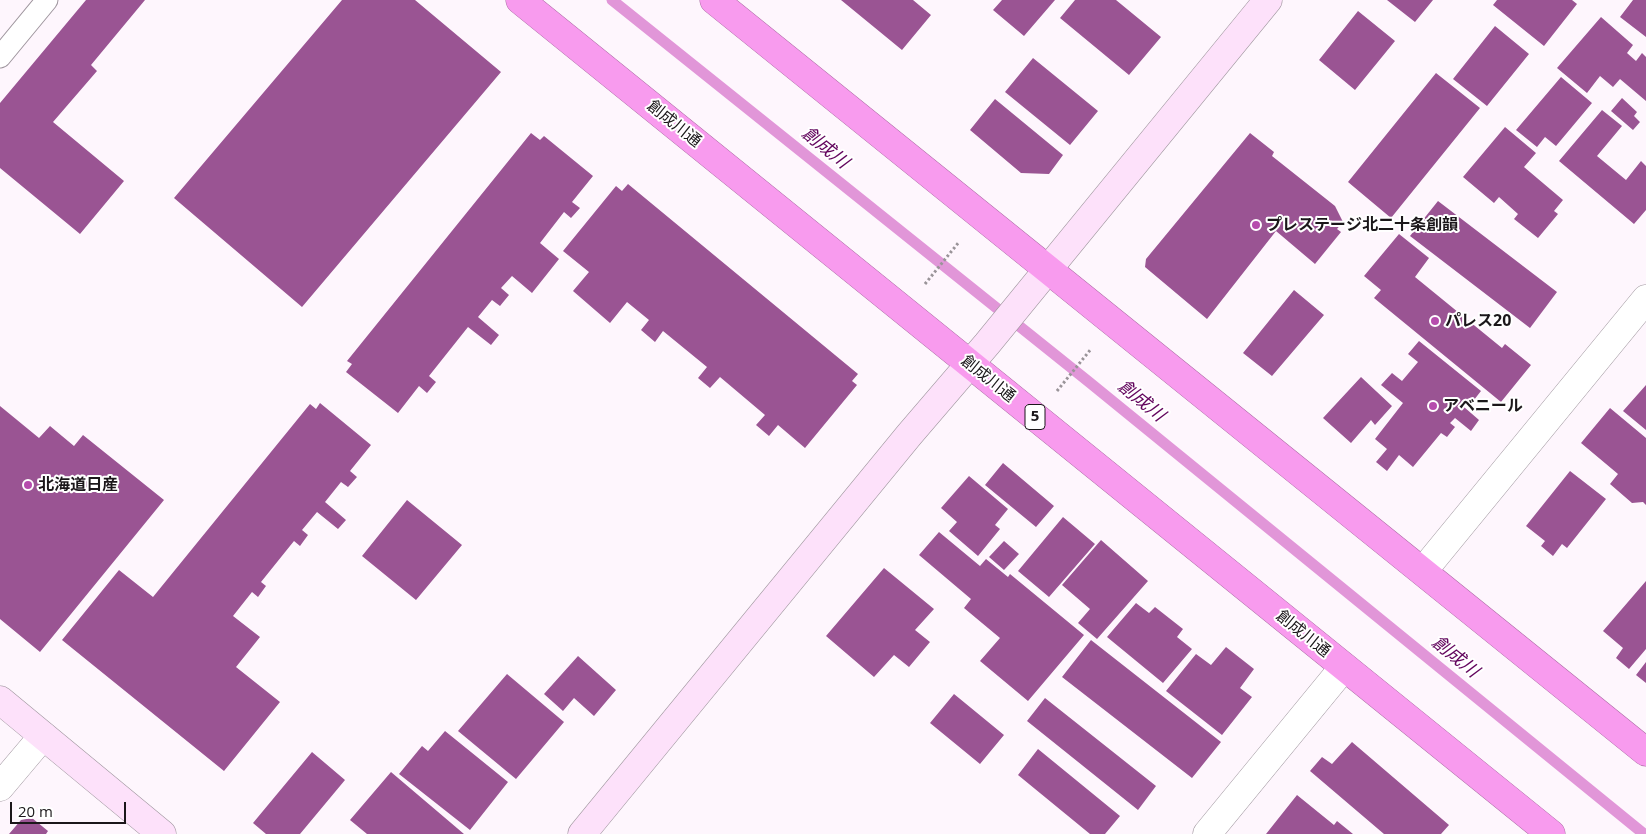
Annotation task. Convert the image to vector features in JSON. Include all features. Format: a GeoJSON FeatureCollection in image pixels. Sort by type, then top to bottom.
{"type":"FeatureCollection","features":[{"type":"Feature","properties":{"kind":"highway","name":"創成川通"},"geometry":{"type":"LineString","coordinates":[[520,0],[1551,834]]}},
{"type":"Feature","properties":{"kind":"highway"},"geometry":{"type":"LineString","coordinates":[[714,0],[1646,752]]}},
{"type":"Feature","properties":{"kind":"street"},"geometry":{"type":"LineString","coordinates":[[582,834],[909,435],[1049,269],[1268,0]]}},
{"type":"Feature","properties":{"kind":"street"},"geometry":{"type":"LineString","coordinates":[[1423,571],[1646,299]]}},
{"type":"Feature","properties":{"kind":"street"},"geometry":{"type":"LineString","coordinates":[[1207,834],[1344,667]]}},
{"type":"Feature","properties":{"kind":"street"},"geometry":{"type":"LineString","coordinates":[[0,700],[162,834]]}},
{"type":"Feature","properties":{"kind":"street"},"geometry":{"type":"LineString","coordinates":[[0,787],[43,736]]}},
{"type":"Feature","properties":{"kind":"lane"},"geometry":{"type":"LineString","coordinates":[[0,57],[47,0]]}},
{"type":"Feature","properties":{"kind":"path"},"geometry":{"type":"LineString","coordinates":[[922,288],[959,242]]}},
{"type":"Feature","properties":{"kind":"path"},"geometry":{"type":"LineString","coordinates":[[1057,391],[1091,349]]}},
{"type":"Feature","properties":{"kind":"building"},"geometry":{"type":"Polygon","coordinates":[[[86,0],[145,0],[91,65],[97,71],[53,122],[124,181],[80,234],[0,168],[0,103],[86,0]]]}},
{"type":"Feature","properties":{"kind":"building"},"geometry":{"type":"Polygon","coordinates":[[[342,0],[415,0],[501,72],[302,307],[174,198],[342,0]]]}},
{"type":"Feature","properties":{"kind":"building"},"geometry":{"type":"Polygon","coordinates":[[[841,0],[913,0],[931,15],[902,50],[841,0]]]}},
{"type":"Feature","properties":{"kind":"building"},"geometry":{"type":"Polygon","coordinates":[[[1002,0],[1055,0],[1024,36],[993,10],[1002,0]]]}},
{"type":"Feature","properties":{"kind":"building"},"geometry":{"type":"Polygon","coordinates":[[[1075,0],[1116,0],[1161,37],[1129,75],[1060,18],[1075,0]]]}},
{"type":"Feature","properties":{"kind":"building"},"geometry":{"type":"Polygon","coordinates":[[[1387,0],[1433,0],[1415,22],[1387,0]]]}},
{"type":"Feature","properties":{"kind":"building"},"geometry":{"type":"Polygon","coordinates":[[[1497,0],[1572,0],[1577,4],[1544,46],[1493,5],[1497,0]]]}},
{"type":"Feature","properties":{"kind":"building"},"geometry":{"type":"Polygon","coordinates":[[[1633,0],[1646,0],[1646,37],[1620,17],[1633,0]]]}},
{"type":"Feature","properties":{"kind":"building"},"geometry":{"type":"Polygon","coordinates":[[[1358,11],[1395,41],[1355,90],[1319,60],[1358,11]]]}},
{"type":"Feature","properties":{"kind":"building"},"geometry":{"type":"Polygon","coordinates":[[[1601,17],[1633,45],[1627,53],[1636,61],[1642,53],[1646,57],[1646,101],[1620,79],[1613,87],[1600,76],[1587,93],[1557,68],[1601,17]]]}},
{"type":"Feature","properties":{"kind":"building"},"geometry":{"type":"Polygon","coordinates":[[[1495,26],[1529,54],[1487,106],[1453,79],[1495,26]]]}},
{"type":"Feature","properties":{"kind":"building"},"geometry":{"type":"Polygon","coordinates":[[[1033,58],[1098,111],[1070,145],[1005,92],[1033,58]]]}},
{"type":"Feature","properties":{"kind":"building"},"geometry":{"type":"Polygon","coordinates":[[[1436,73],[1480,108],[1391,218],[1348,182],[1436,73]]]}},
{"type":"Feature","properties":{"kind":"building"},"geometry":{"type":"Polygon","coordinates":[[[1561,77],[1592,103],[1556,146],[1545,137],[1537,147],[1516,130],[1561,77]]]}},
{"type":"Feature","properties":{"kind":"building"},"geometry":{"type":"Polygon","coordinates":[[[1622,98],[1637,112],[1634,116],[1640,122],[1633,130],[1611,111],[1622,98]]]}},
{"type":"Feature","properties":{"kind":"building"},"geometry":{"type":"Polygon","coordinates":[[[995,99],[1063,155],[1049,174],[1021,173],[970,130],[995,99]]]}},
{"type":"Feature","properties":{"kind":"building"},"geometry":{"type":"Polygon","coordinates":[[[1602,110],[1622,126],[1597,156],[1626,180],[1641,161],[1646,166],[1646,210],[1634,224],[1559,161],[1602,110]]]}},
{"type":"Feature","properties":{"kind":"building"},"geometry":{"type":"Polygon","coordinates":[[[1505,127],[1536,153],[1524,167],[1563,200],[1554,211],[1558,214],[1538,238],[1514,219],[1518,214],[1499,197],[1494,203],[1463,177],[1505,127]]]}},
{"type":"Feature","properties":{"kind":"building"},"geometry":{"type":"Polygon","coordinates":[[[531,133],[540,140],[544,136],[593,176],[572,202],[580,208],[571,218],[564,212],[540,243],[559,259],[532,293],[512,276],[501,288],[509,295],[500,306],[492,300],[478,317],[499,335],[491,345],[468,327],[429,376],[436,382],[427,393],[419,386],[398,413],[346,372],[352,364],[347,361],[531,133]]]}},
{"type":"Feature","properties":{"kind":"building","name":"プレステージ北二十条創韻"},"geometry":{"type":"Polygon","coordinates":[[[1250,133],[1274,152],[1272,156],[1335,206],[1343,222],[1337,229],[1341,232],[1315,264],[1276,231],[1207,319],[1145,267],[1146,259],[1250,133]]]}},
{"type":"Feature","properties":{"kind":"building"},"geometry":{"type":"Polygon","coordinates":[[[628,184],[858,374],[852,381],[857,385],[805,448],[778,425],[769,436],[756,425],[765,415],[720,377],[710,388],[698,378],[707,367],[663,331],[655,342],[641,330],[649,320],[627,302],[610,323],[573,291],[589,272],[563,251],[616,186],[622,191],[628,184]]]}},
{"type":"Feature","properties":{"kind":"building"},"geometry":{"type":"Polygon","coordinates":[[[1438,201],[1557,292],[1530,328],[1410,236],[1438,201]]]}},
{"type":"Feature","properties":{"kind":"building","name":"パレス20"},"geometry":{"type":"Polygon","coordinates":[[[1399,234],[1429,258],[1415,277],[1502,348],[1505,344],[1531,365],[1501,402],[1374,298],[1381,290],[1364,276],[1399,234]]]}},
{"type":"Feature","properties":{"kind":"building"},"geometry":{"type":"Polygon","coordinates":[[[1294,290],[1324,315],[1272,376],[1243,353],[1294,290]]]}},
{"type":"Feature","properties":{"kind":"building","name":"アベニール"},"geometry":{"type":"Polygon","coordinates":[[[1419,341],[1481,391],[1470,405],[1467,403],[1464,407],[1479,420],[1471,431],[1455,418],[1450,423],[1455,427],[1447,437],[1441,433],[1413,467],[1399,455],[1387,471],[1376,462],[1387,449],[1375,439],[1403,403],[1381,385],[1392,373],[1402,381],[1418,362],[1408,354],[1419,341]]]}},
{"type":"Feature","properties":{"kind":"building"},"geometry":{"type":"Polygon","coordinates":[[[1361,377],[1392,406],[1375,425],[1371,420],[1351,443],[1323,418],[1361,377]]]}},
{"type":"Feature","properties":{"kind":"building"},"geometry":{"type":"Polygon","coordinates":[[[1646,385],[1646,430],[1623,411],[1646,385]]]}},
{"type":"Feature","properties":{"kind":"building"},"geometry":{"type":"Polygon","coordinates":[[[320,403],[371,445],[350,471],[357,477],[348,487],[341,482],[325,502],[346,520],[338,529],[317,512],[302,530],[308,535],[300,546],[294,541],[261,582],[266,586],[258,597],[252,592],[233,616],[260,637],[236,667],[280,702],[224,771],[62,640],[119,570],[153,597],[310,404],[316,409],[320,403]]]}},
{"type":"Feature","properties":{"kind":"building"},"geometry":{"type":"Polygon","coordinates":[[[0,406],[39,438],[50,426],[74,446],[83,435],[164,500],[40,652],[0,619],[0,406]]]}},
{"type":"Feature","properties":{"kind":"building"},"geometry":{"type":"Polygon","coordinates":[[[1610,408],[1646,438],[1646,505],[1643,502],[1632,503],[1610,484],[1618,474],[1581,443],[1610,408]]]}},
{"type":"Feature","properties":{"kind":"building"},"geometry":{"type":"Polygon","coordinates":[[[1003,463],[1054,506],[1036,527],[985,485],[1003,463]]]}},
{"type":"Feature","properties":{"kind":"building"},"geometry":{"type":"Polygon","coordinates":[[[1570,471],[1606,499],[1567,548],[1562,544],[1553,556],[1541,546],[1545,541],[1526,526],[1570,471]]]}},
{"type":"Feature","properties":{"kind":"building"},"geometry":{"type":"Polygon","coordinates":[[[969,476],[1008,509],[995,525],[1000,529],[978,556],[949,531],[957,522],[941,508],[969,476]]]}},
{"type":"Feature","properties":{"kind":"building"},"geometry":{"type":"Polygon","coordinates":[[[407,500],[462,545],[416,600],[362,556],[407,500]]]}},
{"type":"Feature","properties":{"kind":"building"},"geometry":{"type":"Polygon","coordinates":[[[1063,517],[1095,544],[1049,597],[1018,571],[1063,517]]]}},
{"type":"Feature","properties":{"kind":"building"},"geometry":{"type":"Polygon","coordinates":[[[939,532],[980,566],[986,559],[1008,577],[1010,574],[1084,635],[1028,701],[980,661],[1000,638],[964,608],[971,599],[919,555],[939,532]]]}},
{"type":"Feature","properties":{"kind":"building"},"geometry":{"type":"Polygon","coordinates":[[[1101,540],[1148,581],[1097,639],[1078,623],[1090,609],[1062,585],[1101,540]]]}},
{"type":"Feature","properties":{"kind":"building"},"geometry":{"type":"Polygon","coordinates":[[[1004,541],[1019,554],[1004,570],[989,557],[1004,541]]]}},
{"type":"Feature","properties":{"kind":"building"},"geometry":{"type":"Polygon","coordinates":[[[884,568],[934,609],[915,630],[930,642],[909,667],[894,655],[874,677],[826,636],[884,568]]]}},
{"type":"Feature","properties":{"kind":"building"},"geometry":{"type":"Polygon","coordinates":[[[1646,581],[1646,649],[1629,669],[1616,658],[1623,648],[1603,631],[1646,581]]]}},
{"type":"Feature","properties":{"kind":"building"},"geometry":{"type":"Polygon","coordinates":[[[1136,603],[1149,613],[1155,607],[1183,629],[1177,637],[1192,649],[1163,683],[1107,637],[1136,603]]]}},
{"type":"Feature","properties":{"kind":"building"},"geometry":{"type":"Polygon","coordinates":[[[1091,640],[1221,742],[1192,778],[1062,677],[1091,640]]]}},
{"type":"Feature","properties":{"kind":"building"},"geometry":{"type":"Polygon","coordinates":[[[1226,647],[1254,669],[1240,688],[1252,697],[1222,735],[1166,691],[1196,654],[1211,665],[1226,647]]]}},
{"type":"Feature","properties":{"kind":"building"},"geometry":{"type":"Polygon","coordinates":[[[578,656],[616,690],[594,716],[574,698],[563,711],[544,694],[578,656]]]}},
{"type":"Feature","properties":{"kind":"building"},"geometry":{"type":"Polygon","coordinates":[[[1646,662],[1646,683],[1636,675],[1646,662]]]}},
{"type":"Feature","properties":{"kind":"building"},"geometry":{"type":"Polygon","coordinates":[[[507,674],[564,722],[516,779],[458,731],[507,674]]]}},
{"type":"Feature","properties":{"kind":"building"},"geometry":{"type":"Polygon","coordinates":[[[954,694],[1004,735],[980,764],[930,723],[954,694]]]}},
{"type":"Feature","properties":{"kind":"building"},"geometry":{"type":"Polygon","coordinates":[[[1045,698],[1156,786],[1138,810],[1027,721],[1045,698]]]}},
{"type":"Feature","properties":{"kind":"building"},"geometry":{"type":"Polygon","coordinates":[[[445,731],[508,782],[470,830],[399,774],[422,746],[428,751],[445,731]]]}},
{"type":"Feature","properties":{"kind":"building"},"geometry":{"type":"Polygon","coordinates":[[[1352,742],[1449,825],[1441,834],[1384,834],[1310,771],[1322,757],[1332,764],[1352,742]]]}},
{"type":"Feature","properties":{"kind":"building"},"geometry":{"type":"Polygon","coordinates":[[[1038,749],[1120,816],[1105,834],[1090,834],[1018,775],[1038,749]]]}},
{"type":"Feature","properties":{"kind":"building"},"geometry":{"type":"Polygon","coordinates":[[[312,752],[345,780],[300,834],[266,834],[253,823],[312,752]]]}},
{"type":"Feature","properties":{"kind":"building"},"geometry":{"type":"Polygon","coordinates":[[[391,772],[464,834],[367,834],[350,820],[391,772]]]}},
{"type":"Feature","properties":{"kind":"building"},"geometry":{"type":"Polygon","coordinates":[[[1297,795],[1334,825],[1337,821],[1353,834],[1266,834],[1297,795]]]}},
{"type":"Feature","properties":{"kind":"building"},"geometry":{"type":"Polygon","coordinates":[[[32,818],[48,831],[46,834],[9,834],[21,820],[32,818]]]}},
{"type":"Feature","properties":{"kind":"waterway","name":"創成川"},"geometry":{"type":"LineString","coordinates":[[612,0],[1089,382],[1644,834]]}},
{"type":"Feature","properties":{"kind":"place","name":"プレステージ北二十条創韻"},"geometry":{"type":"Point","coordinates":[1256,225]}},
{"type":"Feature","properties":{"kind":"place","name":"パレス20"},"geometry":{"type":"Point","coordinates":[1435,321]}},
{"type":"Feature","properties":{"kind":"place","name":"アベニール"},"geometry":{"type":"Point","coordinates":[1433,406]}},
{"type":"Feature","properties":{"kind":"place","name":"北海道日産"},"geometry":{"type":"Point","coordinates":[28,485]}}]}
